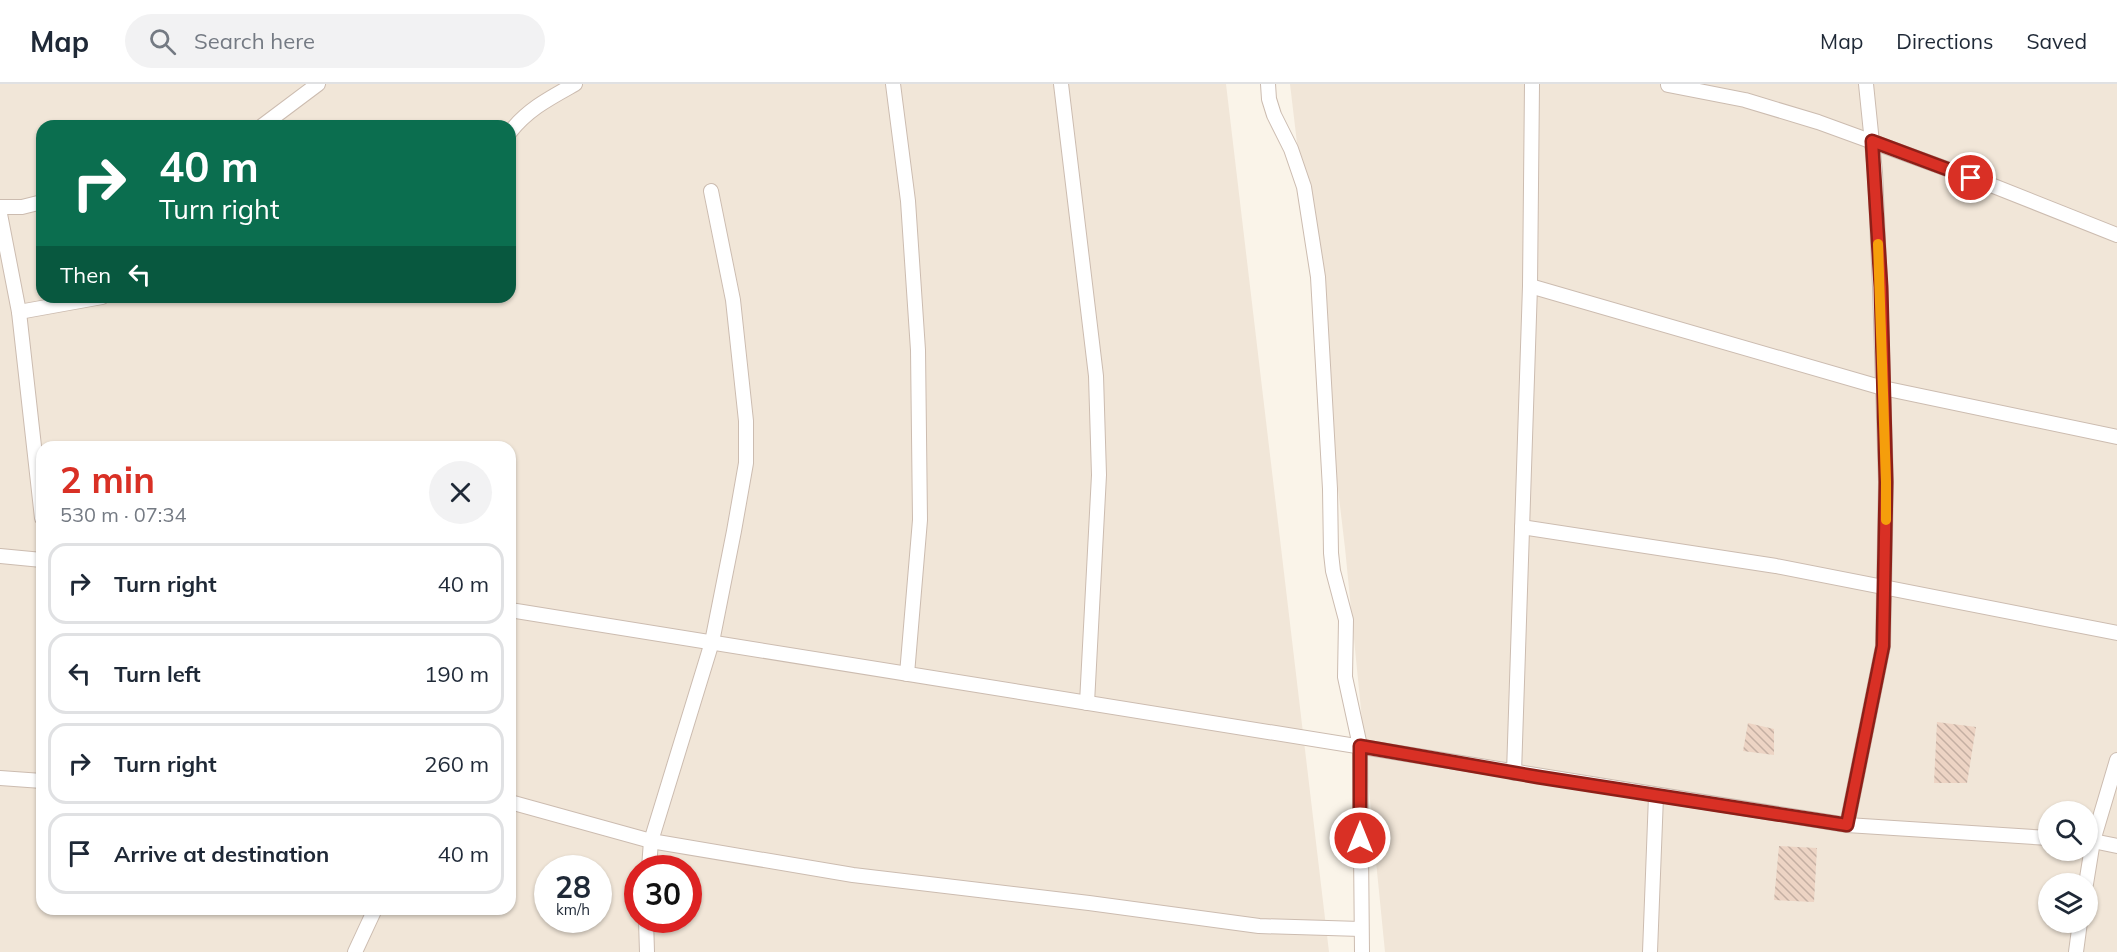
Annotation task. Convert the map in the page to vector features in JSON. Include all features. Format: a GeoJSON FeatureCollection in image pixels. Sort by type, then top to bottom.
{"type":"FeatureCollection","features":[{"type":"Feature","properties":{"kind":"street"},"geometry":{"type":"LineString","coordinates":[[270,120],[318,84]]}},
{"type":"Feature","properties":{"kind":"street"},"geometry":{"type":"LineString","coordinates":[[516,124],[535,106],[575,84]]}},
{"type":"Feature","properties":{"kind":"street"},"geometry":{"type":"LineString","coordinates":[[893,84],[908,201],[918,350],[920,520],[907,674]]}},
{"type":"Feature","properties":{"kind":"street"},"geometry":{"type":"LineString","coordinates":[[1060,84],[1096,376],[1099,475],[1087,703]]}},
{"type":"Feature","properties":{"kind":"street"},"geometry":{"type":"LineString","coordinates":[[1268,84],[1269,99],[1274,115],[1291,149],[1304,187],[1318,277],[1331,497],[1331,553],[1333,571],[1346,620],[1346,677],[1360,746],[1362,952]]}},
{"type":"Feature","properties":{"kind":"street"},"geometry":{"type":"LineString","coordinates":[[1514,773],[1530,286],[1532,84]]}},
{"type":"Feature","properties":{"kind":"street"},"geometry":{"type":"LineString","coordinates":[[1847,825],[1883,646],[1886,482],[1881,287],[1866,84]]}},
{"type":"Feature","properties":{"kind":"street"},"geometry":{"type":"LineString","coordinates":[[1668,85],[1745,100],[1872,141],[2117,235]]}},
{"type":"Feature","properties":{"kind":"street"},"geometry":{"type":"LineString","coordinates":[[650,855],[651,841],[711,642],[746,463],[746,420],[733,300],[711,191]]}},
{"type":"Feature","properties":{"kind":"street"},"geometry":{"type":"LineString","coordinates":[[0,207],[22,207],[36,204]]}},
{"type":"Feature","properties":{"kind":"street"},"geometry":{"type":"LineString","coordinates":[[0,214],[19,312],[36,464]]}},
{"type":"Feature","properties":{"kind":"street"},"geometry":{"type":"LineString","coordinates":[[1530,286],[1883,388],[2117,437]]}},
{"type":"Feature","properties":{"kind":"street"},"geometry":{"type":"LineString","coordinates":[[19,312],[69,303]]}},
{"type":"Feature","properties":{"kind":"street"},"geometry":{"type":"LineString","coordinates":[[1522,527],[1776,566],[2117,633]]}},
{"type":"Feature","properties":{"kind":"street"},"geometry":{"type":"LineString","coordinates":[[0,556],[36,559]]}},
{"type":"Feature","properties":{"kind":"street"},"geometry":{"type":"LineString","coordinates":[[516,611],[1847,825],[2038,837]]}},
{"type":"Feature","properties":{"kind":"street"},"geometry":{"type":"LineString","coordinates":[[2098,816],[2117,760]]}},
{"type":"Feature","properties":{"kind":"street"},"geometry":{"type":"LineString","coordinates":[[0,778],[36,781]]}},
{"type":"Feature","properties":{"kind":"street"},"geometry":{"type":"LineString","coordinates":[[1650,952],[1656,796]]}},
{"type":"Feature","properties":{"kind":"street"},"geometry":{"type":"LineString","coordinates":[[516,804],[651,841],[853,874],[1259,926],[1360,930]]}},
{"type":"Feature","properties":{"kind":"street"},"geometry":{"type":"LineString","coordinates":[[2098,842],[2117,846]]}},
{"type":"Feature","properties":{"kind":"street"},"geometry":{"type":"LineString","coordinates":[[355,952],[372,915]]}},
{"type":"Feature","properties":{"kind":"street"},"geometry":{"type":"LineString","coordinates":[[646,933],[647,952]]}},
{"type":"Feature","properties":{"kind":"street"},"geometry":{"type":"LineString","coordinates":[[2076,952],[2079,933]]}},
{"type":"Feature","properties":{"kind":"shaded area"},"geometry":{"type":"Polygon","coordinates":[[[0,84],[1226,84],[1329,952],[0,952],[0,84]]]}},
{"type":"Feature","properties":{"kind":"shaded area"},"geometry":{"type":"Polygon","coordinates":[[[1290,84],[2117,84],[2117,952],[1385,952],[1345,548],[1290,84]]]}},
{"type":"Feature","properties":{"kind":"building"},"geometry":{"type":"Polygon","coordinates":[[[1937,722],[1976,727],[1967,783],[1934,783],[1937,722]]]}},
{"type":"Feature","properties":{"kind":"building"},"geometry":{"type":"Polygon","coordinates":[[[1748,723],[1774,729],[1774,755],[1743,751],[1748,723]]]}},
{"type":"Feature","properties":{"kind":"building"},"geometry":{"type":"Polygon","coordinates":[[[1779,846],[1817,848],[1814,902],[1774,900],[1779,846]]]}},
{"type":"Feature","properties":{"kind":"slow traffic"},"geometry":{"type":"LineString","coordinates":[[1878,244],[1886,520]]}},
{"type":"Feature","properties":{"kind":"route"},"geometry":{"type":"LineString","coordinates":[[1360,838],[1360,746],[1538,777],[1847,825],[1883,646],[1886,482],[1881,287],[1872,141],[1971,178]]}}]}
